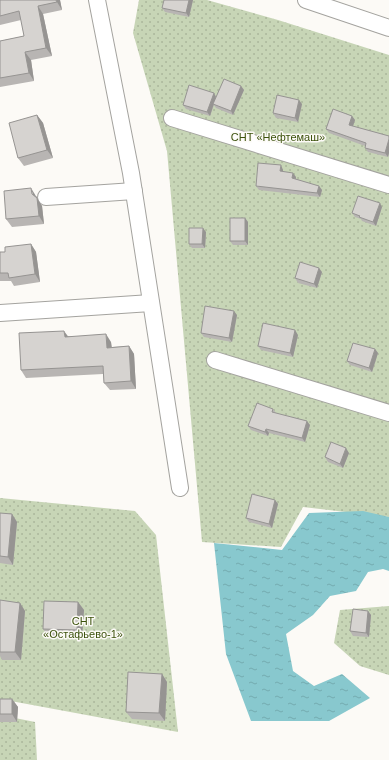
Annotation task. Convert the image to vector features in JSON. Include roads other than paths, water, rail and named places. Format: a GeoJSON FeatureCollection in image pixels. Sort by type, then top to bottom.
{"type":"FeatureCollection","features":[{"type":"Feature","properties":{"kind":"street"},"geometry":{"type":"LineString","coordinates":[[97,0],[134,191],[180,488]]}},
{"type":"Feature","properties":{"kind":"street"},"geometry":{"type":"LineString","coordinates":[[306,0],[389,28]]}},
{"type":"Feature","properties":{"kind":"street"},"geometry":{"type":"LineString","coordinates":[[172,118],[389,185]]}},
{"type":"Feature","properties":{"kind":"street"},"geometry":{"type":"LineString","coordinates":[[46,197],[134,191]]}},
{"type":"Feature","properties":{"kind":"street"},"geometry":{"type":"LineString","coordinates":[[0,313],[151,303]]}},
{"type":"Feature","properties":{"kind":"street"},"geometry":{"type":"LineString","coordinates":[[215,360],[389,413]]}},
{"type":"Feature","properties":{"kind":"water"},"geometry":{"type":"Polygon","coordinates":[[[363,511],[389,517],[389,571],[383,569],[368,572],[356,591],[330,596],[313,615],[286,634],[293,671],[314,686],[342,674],[370,698],[329,721],[251,721],[226,654],[214,543],[282,550],[309,513],[363,511]]]}},
{"type":"Feature","properties":{"kind":"park label","name":"СНТ «Нефтемаш»"},"geometry":{"type":"Point","coordinates":[278,137]}},
{"type":"Feature","properties":{"kind":"park label","name":"СНТ «Остафьево-1»"},"geometry":{"type":"Point","coordinates":[83,627]}}]}
